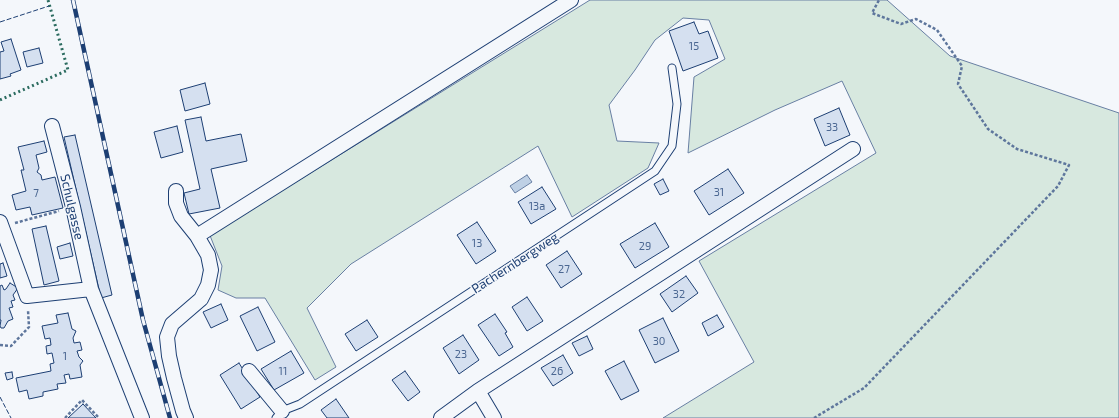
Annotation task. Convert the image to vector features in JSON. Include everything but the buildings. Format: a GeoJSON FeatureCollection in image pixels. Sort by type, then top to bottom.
{"type":"FeatureCollection","features":[{"type":"Feature","properties":{"kind":"street"},"geometry":{"type":"LineString","coordinates":[[197,236],[571,0]]}},
{"type":"Feature","properties":{"kind":"street","name":"Schulgasse"},"geometry":{"type":"LineString","coordinates":[[52,126],[73,207],[91,289],[142,418]]}},
{"type":"Feature","properties":{"kind":"street"},"geometry":{"type":"LineString","coordinates":[[442,418],[478,391],[853,149]]}},
{"type":"Feature","properties":{"kind":"street"},"geometry":{"type":"LineString","coordinates":[[176,191],[176,203],[181,216],[197,236],[208,255],[211,270],[208,285],[201,299],[172,324],[167,337],[172,370],[186,418]]}},
{"type":"Feature","properties":{"kind":"street"},"geometry":{"type":"LineString","coordinates":[[1,225],[27,296],[91,289]]}},
{"type":"Feature","properties":{"kind":"street","name":"Pachernbergweg"},"geometry":{"type":"LineString","coordinates":[[249,371],[279,414]]}},
{"type":"Feature","properties":{"kind":"street"},"geometry":{"type":"LineString","coordinates":[[478,391],[494,418]]}},
{"type":"Feature","properties":{"kind":"lane","name":"Pachernbergweg"},"geometry":{"type":"LineString","coordinates":[[279,414],[300,404],[655,171],[672,146],[677,104],[672,68]]}},
{"type":"Feature","properties":{"kind":"path"},"geometry":{"type":"LineString","coordinates":[[814,418],[864,388],[1058,186],[1069,165],[1017,149],[988,129],[958,84],[962,66],[936,30],[916,19],[901,24],[872,13],[879,0]]}},
{"type":"Feature","properties":{"kind":"path"},"geometry":{"type":"LineString","coordinates":[[1,225],[73,207]]}},
{"type":"Feature","properties":{"kind":"path"},"geometry":{"type":"LineString","coordinates":[[0,345],[11,346],[29,327],[27,296]]}},
{"type":"Feature","properties":{"kind":"path"},"geometry":{"type":"LineString","coordinates":[[65,418],[82,400],[98,418]]}},
{"type":"Feature","properties":{"kind":"shaded area"},"geometry":{"type":"Polygon","coordinates":[[[590,0],[887,0],[950,56],[1119,113],[1119,418],[663,418],[754,362],[699,261],[876,153],[842,81],[775,110],[688,153],[694,77],[725,59],[709,20],[683,18],[655,40],[609,105],[617,141],[659,143],[648,168],[572,217],[538,146],[351,264],[307,308],[336,367],[315,380],[265,298],[236,298],[218,290],[222,266],[209,233],[291,185],[590,0]]]}},
{"type":"Feature","properties":{"kind":"water"},"geometry":{"type":"Polygon","coordinates":[[[527,175],[532,182],[515,193],[510,186],[527,175]]]}},
{"type":"Feature","properties":{"kind":"railway"},"geometry":{"type":"LineString","coordinates":[[73,0],[143,320],[170,418]]}},
{"type":"Feature","properties":{"kind":"hedge"},"geometry":{"type":"LineString","coordinates":[[0,100],[68,70],[48,0]]}},
{"type":"Feature","properties":{"kind":"fence"},"geometry":{"type":"LineString","coordinates":[[0,22],[49,6]]}},
{"type":"Feature","properties":{"kind":"fence"},"geometry":{"type":"LineString","coordinates":[[0,397],[11,418]]}}]}
